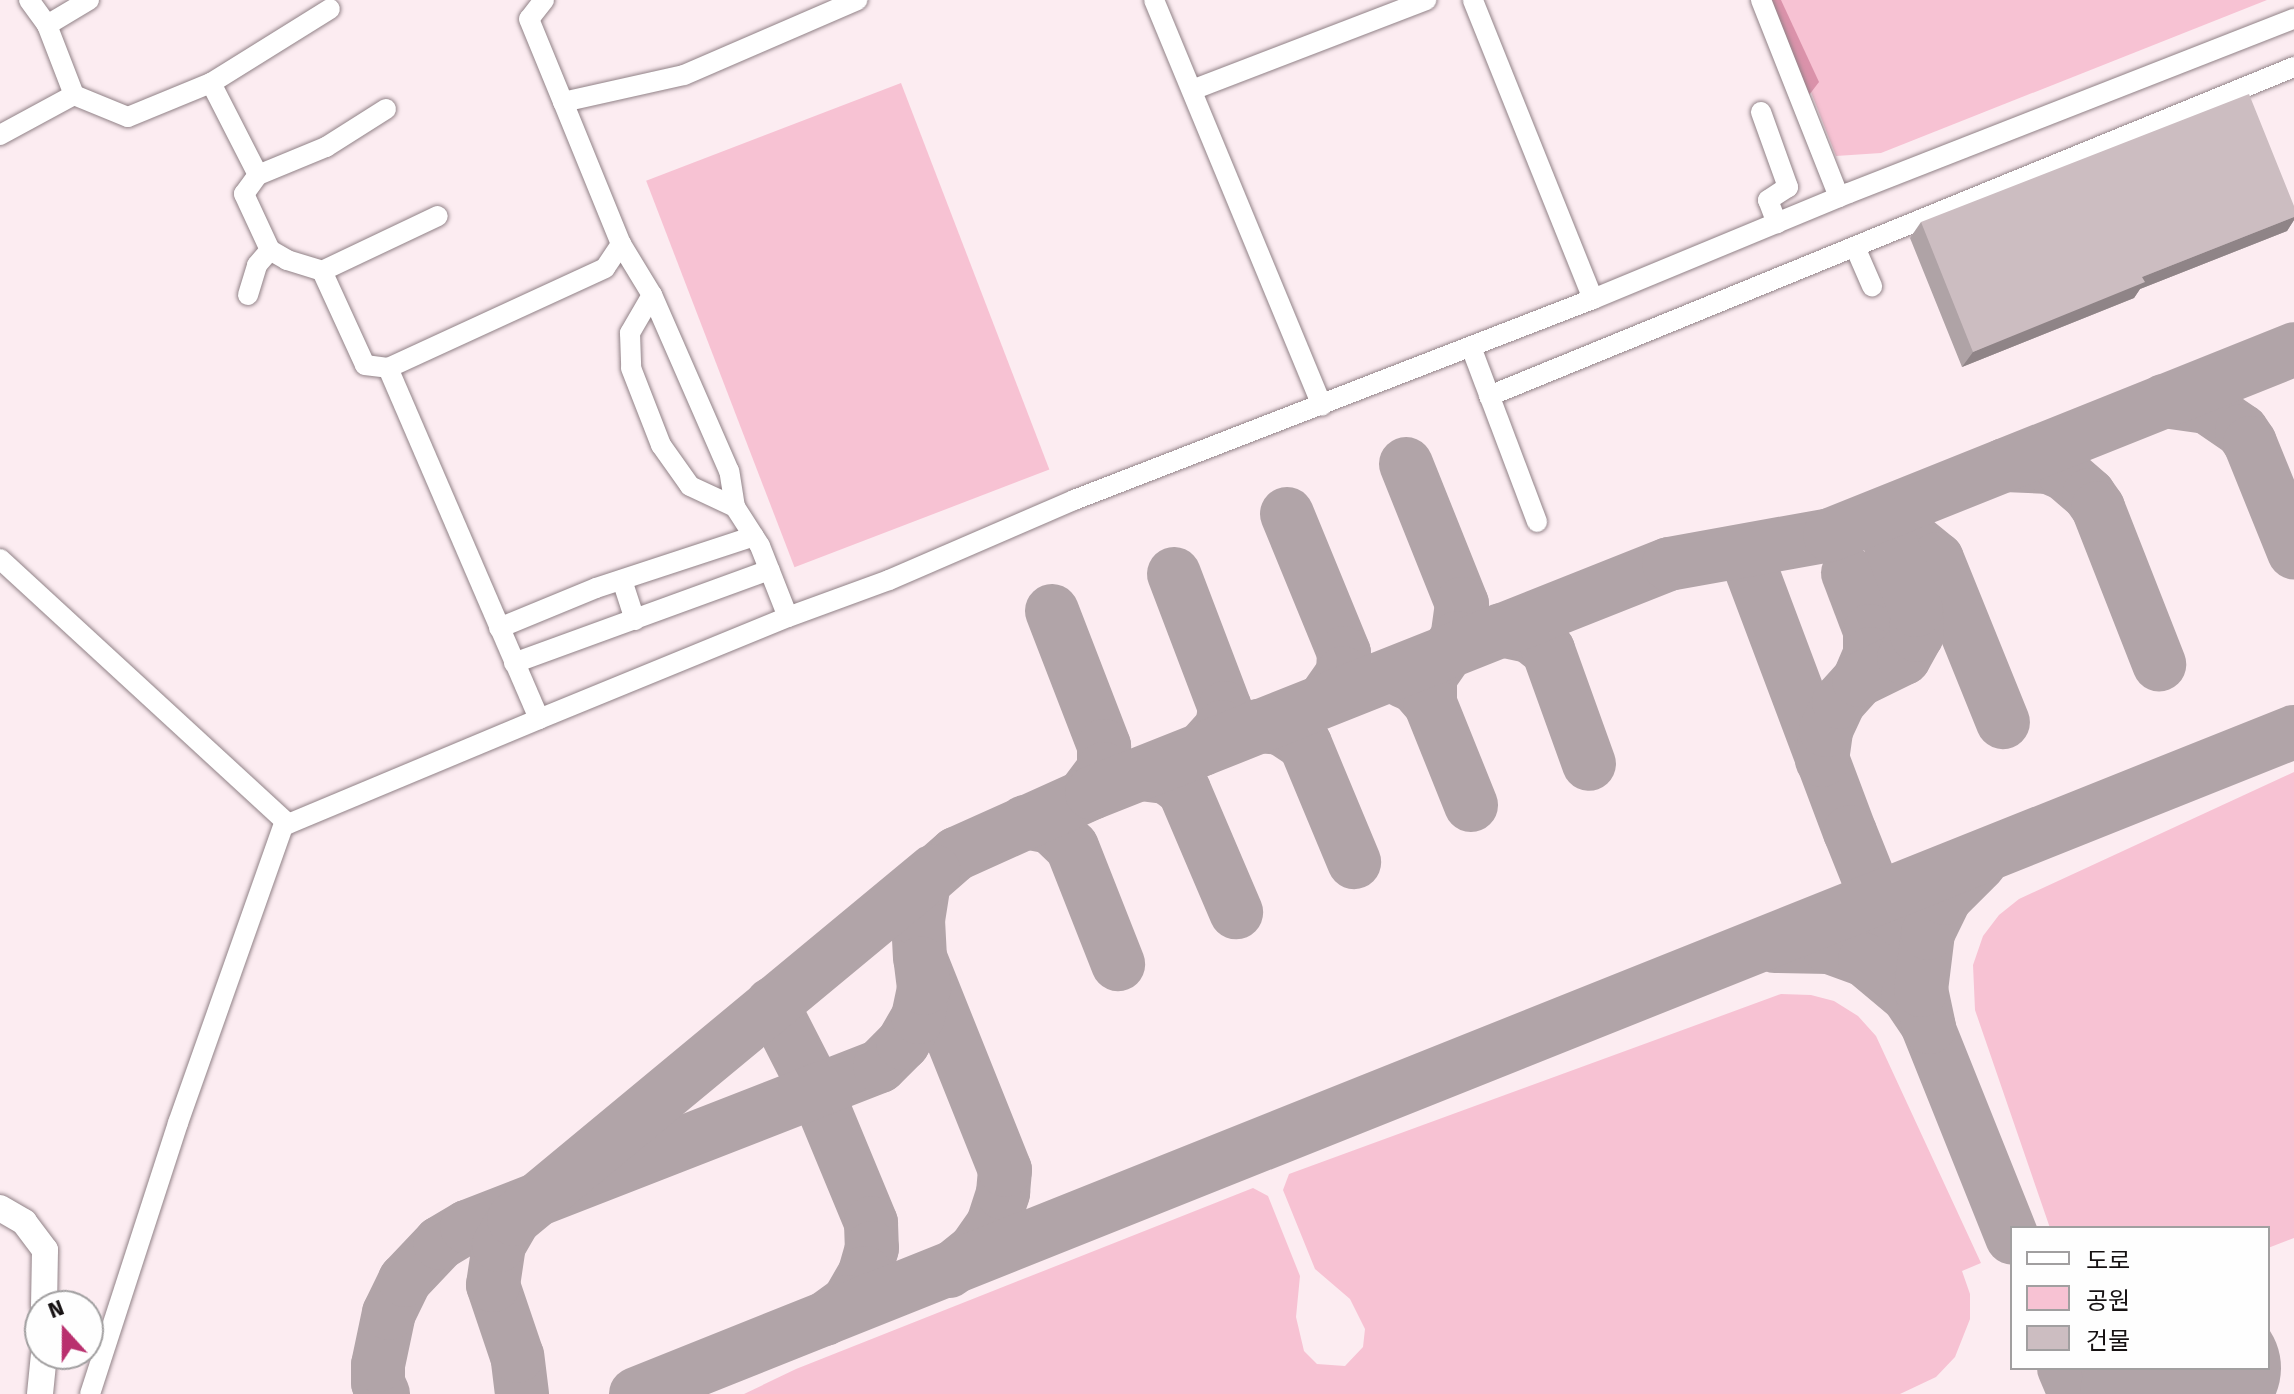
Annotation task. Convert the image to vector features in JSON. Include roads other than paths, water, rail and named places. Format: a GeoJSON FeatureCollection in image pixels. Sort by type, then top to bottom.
{"type":"FeatureCollection","features":[{"type":"Feature","properties":{"kind":"main road"},"geometry":{"type":"LineString","coordinates":[[0,1208],[24,1222],[45,1250],[44,1290]]}},
{"type":"Feature","properties":{"kind":"main road"},"geometry":{"type":"LineString","coordinates":[[40,1394],[42,1370]]}},
{"type":"Feature","properties":{"kind":"lane"},"geometry":{"type":"LineString","coordinates":[[29,0],[47,25],[74,95],[128,117],[211,83],[330,9]]}},
{"type":"Feature","properties":{"kind":"lane"},"geometry":{"type":"LineString","coordinates":[[47,25],[89,0]]}},
{"type":"Feature","properties":{"kind":"lane"},"geometry":{"type":"LineString","coordinates":[[544,0],[529,19],[621,244],[652,295],[729,471],[735,507],[754,536],[788,617]]}},
{"type":"Feature","properties":{"kind":"lane"},"geometry":{"type":"LineString","coordinates":[[563,102],[684,75],[857,0]]}},
{"type":"Feature","properties":{"kind":"lane"},"geometry":{"type":"LineString","coordinates":[[1154,0],[1322,406]]}},
{"type":"Feature","properties":{"kind":"lane"},"geometry":{"type":"LineString","coordinates":[[1192,90],[1426,0]]}},
{"type":"Feature","properties":{"kind":"lane"},"geometry":{"type":"LineString","coordinates":[[1473,0],[1593,299]]}},
{"type":"Feature","properties":{"kind":"lane"},"geometry":{"type":"LineString","coordinates":[[1761,0],[1839,197]]}},
{"type":"Feature","properties":{"kind":"lane"},"geometry":{"type":"LineString","coordinates":[[0,559],[288,824],[788,617],[889,580],[1074,500],[1322,406],[1839,197],[2294,19]]}},
{"type":"Feature","properties":{"kind":"lane"},"geometry":{"type":"LineString","coordinates":[[1489,396],[2294,67]]}},
{"type":"Feature","properties":{"kind":"lane"},"geometry":{"type":"LineString","coordinates":[[211,83],[258,175]]}},
{"type":"Feature","properties":{"kind":"lane"},"geometry":{"type":"LineString","coordinates":[[0,135],[74,95]]}},
{"type":"Feature","properties":{"kind":"lane"},"geometry":{"type":"LineString","coordinates":[[386,109],[326,147],[258,175],[244,194],[270,250],[287,260],[322,271],[438,216]]}},
{"type":"Feature","properties":{"kind":"lane"},"geometry":{"type":"LineString","coordinates":[[1761,112],[1788,187],[1768,200],[1777,223]]}},
{"type":"Feature","properties":{"kind":"lane"},"geometry":{"type":"LineString","coordinates":[[322,271],[365,365],[388,368],[605,268],[621,244]]}},
{"type":"Feature","properties":{"kind":"lane"},"geometry":{"type":"LineString","coordinates":[[1855,247],[1872,286]]}},
{"type":"Feature","properties":{"kind":"lane"},"geometry":{"type":"LineString","coordinates":[[248,295],[257,265],[270,250]]}},
{"type":"Feature","properties":{"kind":"lane"},"geometry":{"type":"LineString","coordinates":[[652,295],[630,333],[631,368],[661,445],[690,486],[735,507]]}},
{"type":"Feature","properties":{"kind":"lane"},"geometry":{"type":"LineString","coordinates":[[1471,347],[1537,522]]}},
{"type":"Feature","properties":{"kind":"lane"},"geometry":{"type":"LineString","coordinates":[[388,368],[539,719]]}},
{"type":"Feature","properties":{"kind":"lane"},"geometry":{"type":"LineString","coordinates":[[499,628],[622,580],[754,536]]}},
{"type":"Feature","properties":{"kind":"lane"},"geometry":{"type":"LineString","coordinates":[[514,663],[770,570]]}},
{"type":"Feature","properties":{"kind":"lane"},"geometry":{"type":"LineString","coordinates":[[622,580],[635,620]]}},
{"type":"Feature","properties":{"kind":"lane"},"geometry":{"type":"LineString","coordinates":[[90,1394],[178,1123],[285,821]]}}]}
